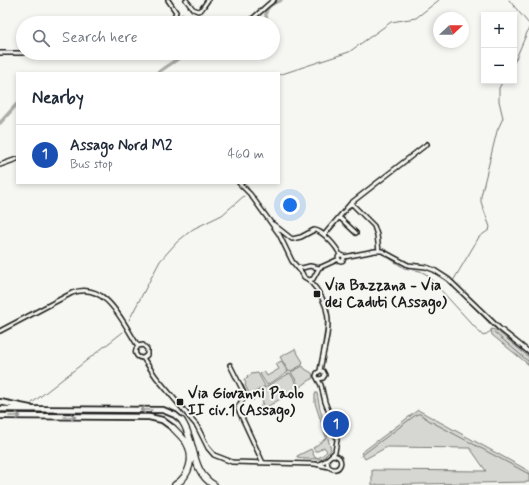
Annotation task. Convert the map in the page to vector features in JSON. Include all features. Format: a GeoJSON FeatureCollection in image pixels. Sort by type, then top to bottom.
{"type":"FeatureCollection","features":[{"type":"Feature","properties":{"kind":"highway"},"geometry":{"type":"LineString","coordinates":[[182,421],[189,433],[198,469],[206,480],[214,485]]}},
{"type":"Feature","properties":{"kind":"highway"},"geometry":{"type":"LineString","coordinates":[[173,428],[186,442],[190,457],[190,465],[186,475],[176,485]]}},
{"type":"Feature","properties":{"kind":"main road"},"geometry":{"type":"LineString","coordinates":[[0,402],[40,410]]}},
{"type":"Feature","properties":{"kind":"main road"},"geometry":{"type":"LineString","coordinates":[[0,410],[163,410],[175,415],[182,421]]}},
{"type":"Feature","properties":{"kind":"main road"},"geometry":{"type":"LineString","coordinates":[[0,416],[150,417],[162,420],[173,428]]}},
{"type":"Feature","properties":{"kind":"street"},"geometry":{"type":"LineString","coordinates":[[168,0],[182,16]]}},
{"type":"Feature","properties":{"kind":"street"},"geometry":{"type":"LineString","coordinates":[[186,0],[194,9],[198,11],[201,10],[208,0]]}},
{"type":"Feature","properties":{"kind":"street"},"geometry":{"type":"LineString","coordinates":[[257,16],[263,8],[274,0]]}},
{"type":"Feature","properties":{"kind":"street"},"geometry":{"type":"LineString","coordinates":[[175,16],[179,12]]}},
{"type":"Feature","properties":{"kind":"street"},"geometry":{"type":"LineString","coordinates":[[0,53],[16,53]]}},
{"type":"Feature","properties":{"kind":"street"},"geometry":{"type":"LineString","coordinates":[[324,235],[351,203],[427,144]]}},
{"type":"Feature","properties":{"kind":"street"},"geometry":{"type":"LineString","coordinates":[[0,165],[16,158]]}},
{"type":"Feature","properties":{"kind":"street"},"geometry":{"type":"LineString","coordinates":[[240,184],[250,194],[271,223],[282,239],[292,261],[304,277],[316,288],[326,306],[329,317],[328,330],[320,371],[316,374],[319,379],[325,402],[337,436],[337,448],[332,456],[317,464]]}},
{"type":"Feature","properties":{"kind":"street"},"geometry":{"type":"LineString","coordinates":[[351,203],[376,230],[379,251]]}},
{"type":"Feature","properties":{"kind":"street"},"geometry":{"type":"LineString","coordinates":[[339,217],[356,233]]}},
{"type":"Feature","properties":{"kind":"street"},"geometry":{"type":"LineString","coordinates":[[271,223],[292,239],[317,230],[324,235],[338,250],[340,255],[343,255],[344,257]]}},
{"type":"Feature","properties":{"kind":"street"},"geometry":{"type":"LineString","coordinates":[[297,267],[305,268],[308,266],[320,268],[338,259],[342,260],[344,257],[379,251],[388,253],[405,264],[426,267],[440,273],[454,284],[499,328],[529,352]]}},
{"type":"Feature","properties":{"kind":"street"},"geometry":{"type":"LineString","coordinates":[[338,259],[338,256],[340,255]]}},
{"type":"Feature","properties":{"kind":"street"},"geometry":{"type":"LineString","coordinates":[[302,274],[305,268]]}},
{"type":"Feature","properties":{"kind":"street"},"geometry":{"type":"LineString","coordinates":[[313,268],[316,270],[316,288]]}},
{"type":"Feature","properties":{"kind":"street"},"geometry":{"type":"LineString","coordinates":[[309,280],[315,276],[320,268]]}},
{"type":"Feature","properties":{"kind":"street"},"geometry":{"type":"LineString","coordinates":[[0,331],[72,293],[82,290],[96,293],[107,300],[138,346]]}},
{"type":"Feature","properties":{"kind":"street"},"geometry":{"type":"LineString","coordinates":[[138,346],[143,345],[147,349],[147,355],[143,358]]}},
{"type":"Feature","properties":{"kind":"street"},"geometry":{"type":"LineString","coordinates":[[138,346],[135,350],[135,354],[138,357],[143,358],[156,377],[197,426],[208,448],[214,455],[232,462],[317,464],[335,469],[338,468],[341,464],[339,458],[332,456]]}},
{"type":"Feature","properties":{"kind":"street"},"geometry":{"type":"LineString","coordinates":[[230,365],[245,395],[238,408],[263,463]]}},
{"type":"Feature","properties":{"kind":"street"},"geometry":{"type":"LineString","coordinates":[[319,379],[323,378],[325,375],[323,371],[320,371]]}},
{"type":"Feature","properties":{"kind":"street"},"geometry":{"type":"LineString","coordinates":[[327,460],[329,467]]}},
{"type":"Feature","properties":{"kind":"shaded area"},"geometry":{"type":"Polygon","coordinates":[[[491,329],[499,331],[529,355],[529,365],[492,335],[491,329]]]}},
{"type":"Feature","properties":{"kind":"shaded area"},"geometry":{"type":"Polygon","coordinates":[[[295,349],[303,362],[302,365],[289,372],[280,357],[295,349]]]}},
{"type":"Feature","properties":{"kind":"shaded area"},"geometry":{"type":"Polygon","coordinates":[[[281,361],[288,372],[267,385],[260,374],[264,371],[267,376],[279,369],[276,364],[281,361]]]}},
{"type":"Feature","properties":{"kind":"shaded area"},"geometry":{"type":"Polygon","coordinates":[[[303,366],[312,373],[313,378],[300,387],[291,372],[303,366]]]}},
{"type":"Feature","properties":{"kind":"shaded area"},"geometry":{"type":"Polygon","coordinates":[[[258,373],[265,386],[250,395],[244,379],[248,378],[248,375],[250,376],[251,374],[258,373]]]}},
{"type":"Feature","properties":{"kind":"shaded area"},"geometry":{"type":"Polygon","coordinates":[[[290,373],[299,388],[260,411],[257,407],[258,408],[262,405],[263,402],[259,397],[253,399],[253,401],[252,395],[290,373]]]}},
{"type":"Feature","properties":{"kind":"shaded area"},"geometry":{"type":"Polygon","coordinates":[[[315,393],[317,393],[331,450],[322,459],[303,459],[297,456],[311,449],[315,458],[320,457],[327,451],[324,447],[318,451],[315,451],[313,448],[326,437],[315,403],[315,393]]]}},
{"type":"Feature","properties":{"kind":"shaded area"},"geometry":{"type":"Polygon","coordinates":[[[418,410],[529,471],[529,482],[372,485],[372,470],[486,471],[470,448],[387,447],[365,459],[361,453],[418,410]]]}},
{"type":"Feature","properties":{"kind":"waterway"},"geometry":{"type":"LineString","coordinates":[[266,16],[266,11],[268,8],[281,0]]}},
{"type":"Feature","properties":{"kind":"waterway"},"geometry":{"type":"LineString","coordinates":[[280,75],[349,52],[391,22],[416,18],[439,0]]}},
{"type":"Feature","properties":{"kind":"waterway"},"geometry":{"type":"LineString","coordinates":[[509,0],[529,24]]}},
{"type":"Feature","properties":{"kind":"waterway"},"geometry":{"type":"LineString","coordinates":[[517,56],[529,28]]}},
{"type":"Feature","properties":{"kind":"waterway"},"geometry":{"type":"LineString","coordinates":[[158,72],[176,60]]}},
{"type":"Feature","properties":{"kind":"waterway"},"geometry":{"type":"LineString","coordinates":[[453,281],[479,237],[489,230],[490,227],[481,202],[481,196],[497,131],[503,118],[499,101],[499,88],[501,84]]}},
{"type":"Feature","properties":{"kind":"waterway"},"geometry":{"type":"LineString","coordinates":[[0,123],[16,105]]}},
{"type":"Feature","properties":{"kind":"waterway"},"geometry":{"type":"LineString","coordinates":[[246,184],[249,189]]}},
{"type":"Feature","properties":{"kind":"waterway"},"geometry":{"type":"LineString","coordinates":[[129,320],[160,261],[177,242],[193,229],[222,215],[244,196]]}},
{"type":"Feature","properties":{"kind":"waterway"},"geometry":{"type":"LineString","coordinates":[[386,256],[404,268],[420,271],[426,274],[483,336],[491,331]]}},
{"type":"Feature","properties":{"kind":"waterway"},"geometry":{"type":"LineString","coordinates":[[452,285],[494,328]]}},
{"type":"Feature","properties":{"kind":"waterway"},"geometry":{"type":"LineString","coordinates":[[496,330],[529,357]]}},
{"type":"Feature","properties":{"kind":"waterway"},"geometry":{"type":"LineString","coordinates":[[32,403],[123,332]]}},
{"type":"Feature","properties":{"kind":"waterway"},"geometry":{"type":"LineString","coordinates":[[494,332],[529,362]]}},
{"type":"Feature","properties":{"kind":"waterway"},"geometry":{"type":"LineString","coordinates":[[361,456],[417,414],[420,414],[430,421],[529,474]]}},
{"type":"Feature","properties":{"kind":"place","name":"Via Bazzana - Via dei Caduti (Assago)"},"geometry":{"type":"Point","coordinates":[317,294]}},
{"type":"Feature","properties":{"kind":"place","name":"Via Giovanni Paolo II civ.1 (Assago)"},"geometry":{"type":"Point","coordinates":[180,402]}},
{"type":"Feature","properties":{"kind":"place","name":"Assago Nord M2"},"geometry":{"type":"Point","coordinates":[336,424]}}]}
